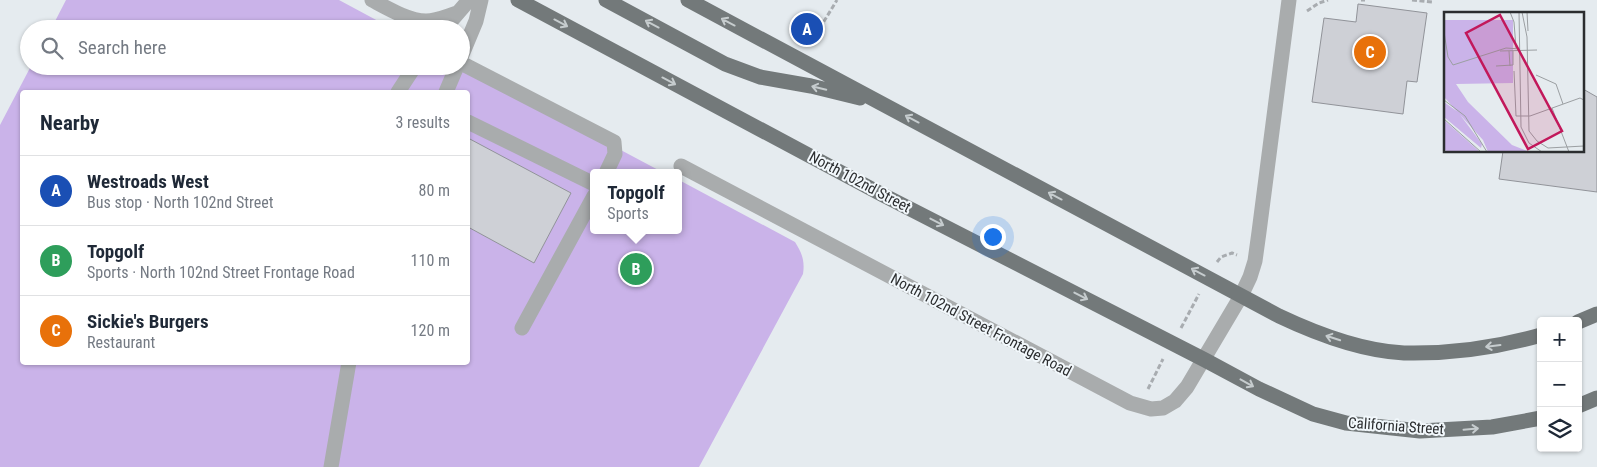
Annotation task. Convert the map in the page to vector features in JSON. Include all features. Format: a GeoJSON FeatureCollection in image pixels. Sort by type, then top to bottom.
{"type":"FeatureCollection","features":[{"type":"Feature","properties":{"kind":"main road","name":"North 102nd Street"},"geometry":{"type":"LineString","coordinates":[[518,0],[875,190],[1204,360]]}},
{"type":"Feature","properties":{"kind":"main road"},"geometry":{"type":"LineString","coordinates":[[606,0],[725,64],[760,77],[811,86],[883,103]]}},
{"type":"Feature","properties":{"kind":"main road"},"geometry":{"type":"LineString","coordinates":[[688,0],[1241,296],[1315,332],[1350,343],[1402,353],[1451,352],[1507,345],[1537,336]]}},
{"type":"Feature","properties":{"kind":"main road"},"geometry":{"type":"LineString","coordinates":[[1582,320],[1597,314]]}},
{"type":"Feature","properties":{"kind":"main road","name":"California Street"},"geometry":{"type":"LineString","coordinates":[[1204,360],[1282,401],[1312,414],[1346,423],[1420,431],[1492,427],[1537,419]]}},
{"type":"Feature","properties":{"kind":"main road"},"geometry":{"type":"LineString","coordinates":[[1582,404],[1597,398]]}},
{"type":"Feature","properties":{"kind":"street"},"geometry":{"type":"LineString","coordinates":[[451,20],[468,0]]}},
{"type":"Feature","properties":{"kind":"street"},"geometry":{"type":"LineString","coordinates":[[470,35],[476,21],[481,0]]}},
{"type":"Feature","properties":{"kind":"street","name":"North 102nd Street Frontage Road"},"geometry":{"type":"LineString","coordinates":[[681,166],[1130,403],[1151,410],[1163,408],[1175,401],[1188,387],[1241,296],[1255,261],[1289,0]]}},
{"type":"Feature","properties":{"kind":"street"},"geometry":{"type":"LineString","coordinates":[[378,3],[422,20]]}},
{"type":"Feature","properties":{"kind":"street"},"geometry":{"type":"LineString","coordinates":[[378,3],[401,20]]}},
{"type":"Feature","properties":{"kind":"street"},"geometry":{"type":"LineString","coordinates":[[432,20],[456,13]]}},
{"type":"Feature","properties":{"kind":"street"},"geometry":{"type":"LineString","coordinates":[[470,68],[614,142],[615,154],[608,169]]}},
{"type":"Feature","properties":{"kind":"street"},"geometry":{"type":"LineString","coordinates":[[399,90],[409,75]]}},
{"type":"Feature","properties":{"kind":"street"},"geometry":{"type":"LineString","coordinates":[[447,90],[453,75]]}},
{"type":"Feature","properties":{"kind":"street"},"geometry":{"type":"LineString","coordinates":[[470,123],[590,182]]}},
{"type":"Feature","properties":{"kind":"street"},"geometry":{"type":"LineString","coordinates":[[522,328],[590,203]]}},
{"type":"Feature","properties":{"kind":"street"},"geometry":{"type":"LineString","coordinates":[[331,467],[348,365]]}},
{"type":"Feature","properties":{"kind":"path"},"geometry":{"type":"LineString","coordinates":[[812,41],[837,0]]}},
{"type":"Feature","properties":{"kind":"path"},"geometry":{"type":"LineString","coordinates":[[1412,0],[1432,2]]}},
{"type":"Feature","properties":{"kind":"path"},"geometry":{"type":"LineString","coordinates":[[1185,320],[1198,297]]}},
{"type":"Feature","properties":{"kind":"path"},"geometry":{"type":"LineString","coordinates":[[1146,392],[1161,364]]}},
{"type":"Feature","properties":{"kind":"shaded area"},"geometry":{"type":"Polygon","coordinates":[[[66,0],[339,0],[376,20],[56,20],[66,0]]]}},
{"type":"Feature","properties":{"kind":"shaded area"},"geometry":{"type":"Polygon","coordinates":[[[470,70],[656,169],[590,169],[590,234],[682,234],[682,182],[795,242],[804,265],[803,274],[699,467],[0,467],[0,125],[26,75],[470,75],[470,70]]]}},
{"type":"Feature","properties":{"kind":"building"},"geometry":{"type":"Polygon","coordinates":[[[1358,4],[1427,13],[1417,82],[1407,81],[1403,114],[1312,102],[1324,18],[1356,22],[1358,4]]]}},
{"type":"Feature","properties":{"kind":"building"},"geometry":{"type":"Polygon","coordinates":[[[1584,90],[1597,97],[1597,192],[1499,179],[1503,152],[1584,152],[1584,90]]]}},
{"type":"Feature","properties":{"kind":"building"},"geometry":{"type":"Polygon","coordinates":[[[470,139],[571,193],[534,263],[470,228],[470,139]]]}},
{"type":"Feature","properties":{"kind":"place","name":"Westroads West"},"geometry":{"type":"Point","coordinates":[807,29]}},
{"type":"Feature","properties":{"kind":"place","name":"Sickie's Burgers"},"geometry":{"type":"Point","coordinates":[1370,52]}},
{"type":"Feature","properties":{"kind":"place","name":"Topgolf"},"geometry":{"type":"Point","coordinates":[636,269]}}]}
